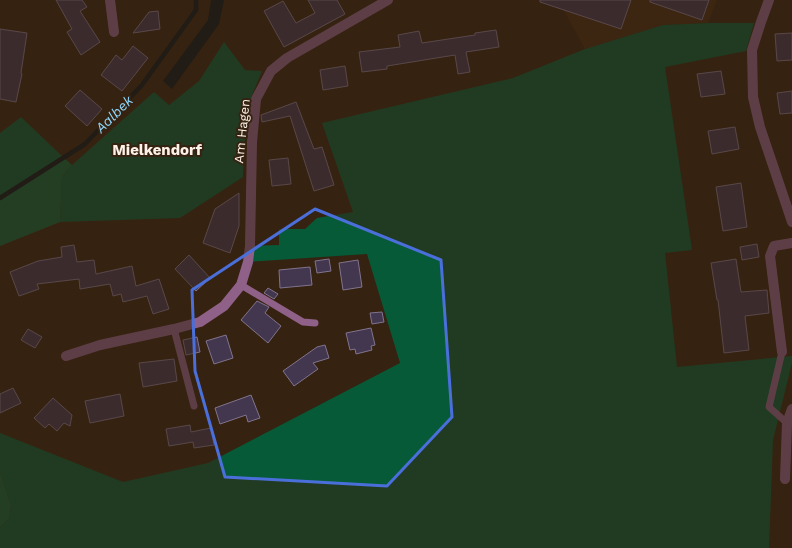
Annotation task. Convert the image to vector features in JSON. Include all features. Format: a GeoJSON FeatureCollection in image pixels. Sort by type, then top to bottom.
{"type":"FeatureCollection","features":[{"type":"Feature","properties":{"kind":"street"},"geometry":{"type":"LineString","coordinates":[[110,0],[114,32]]}},
{"type":"Feature","properties":{"kind":"street","name":"Am Hagen"},"geometry":{"type":"LineString","coordinates":[[66,356],[100,345],[200,322],[224,306],[241,285],[248,262],[250,246],[252,142],[256,99],[271,71],[287,58],[388,0]]}},
{"type":"Feature","properties":{"kind":"street"},"geometry":{"type":"LineString","coordinates":[[770,0],[760,22],[752,50],[753,97],[760,127],[792,222]]}},
{"type":"Feature","properties":{"kind":"street"},"geometry":{"type":"LineString","coordinates":[[782,352],[770,256],[774,246],[792,243]]}},
{"type":"Feature","properties":{"kind":"street"},"geometry":{"type":"LineString","coordinates":[[785,479],[787,423],[792,409]]}},
{"type":"Feature","properties":{"kind":"lane"},"geometry":{"type":"LineString","coordinates":[[241,285],[303,322],[315,323]]}},
{"type":"Feature","properties":{"kind":"lane"},"geometry":{"type":"LineString","coordinates":[[174,329],[194,406]]}},
{"type":"Feature","properties":{"kind":"lane"},"geometry":{"type":"LineString","coordinates":[[782,352],[769,407],[787,423]]}},
{"type":"Feature","properties":{"kind":"highlighted area"},"geometry":{"type":"Polygon","coordinates":[[[315,209],[441,260],[452,417],[387,486],[225,477],[195,371],[192,290],[315,209]]]}},
{"type":"Feature","properties":{"kind":"shaded area"},"geometry":{"type":"Polygon","coordinates":[[[211,0],[224,0],[219,24],[172,89],[163,81],[208,20],[211,0]]]}},
{"type":"Feature","properties":{"kind":"shaded area"},"geometry":{"type":"Polygon","coordinates":[[[558,0],[717,0],[708,23],[663,25],[585,49],[558,0]]]}},
{"type":"Feature","properties":{"kind":"green space"},"geometry":{"type":"Polygon","coordinates":[[[754,23],[746,51],[665,67],[692,250],[665,253],[677,367],[792,356],[792,363],[773,440],[769,548],[0,548],[0,527],[9,519],[11,505],[0,472],[0,433],[123,482],[208,463],[400,363],[367,254],[248,262],[250,246],[279,245],[279,229],[305,229],[317,218],[353,212],[322,123],[513,78],[585,49],[663,25],[754,23]]]}},
{"type":"Feature","properties":{"kind":"green space"},"geometry":{"type":"Polygon","coordinates":[[[224,42],[245,70],[262,71],[248,105],[243,177],[180,218],[60,222],[62,176],[72,165],[154,92],[169,105],[199,81],[224,42]]]}},
{"type":"Feature","properties":{"kind":"green space"},"geometry":{"type":"Polygon","coordinates":[[[21,117],[63,157],[0,198],[0,133],[21,117]]]}},
{"type":"Feature","properties":{"kind":"green space"},"geometry":{"type":"Polygon","coordinates":[[[63,157],[72,165],[62,176],[60,222],[0,246],[0,198],[63,157]]]}},
{"type":"Feature","properties":{"kind":"green space"},"geometry":{"type":"Polygon","coordinates":[[[0,472],[11,505],[9,519],[0,527],[0,472]]]}},
{"type":"Feature","properties":{"kind":"building"},"geometry":{"type":"Polygon","coordinates":[[[56,0],[82,0],[87,7],[80,11],[100,42],[81,55],[67,32],[72,29],[56,0]]]}},
{"type":"Feature","properties":{"kind":"building"},"geometry":{"type":"Polygon","coordinates":[[[308,0],[337,0],[345,14],[284,47],[264,11],[283,1],[296,23],[315,13],[308,0]]]}},
{"type":"Feature","properties":{"kind":"building"},"geometry":{"type":"Polygon","coordinates":[[[540,0],[631,0],[621,29],[540,2],[540,0]]]}},
{"type":"Feature","properties":{"kind":"building"},"geometry":{"type":"Polygon","coordinates":[[[650,0],[709,0],[702,20],[650,2],[650,0]]]}},
{"type":"Feature","properties":{"kind":"building"},"geometry":{"type":"Polygon","coordinates":[[[158,11],[160,29],[133,33],[149,12],[158,11]]]}},
{"type":"Feature","properties":{"kind":"building"},"geometry":{"type":"Polygon","coordinates":[[[0,29],[27,33],[22,74],[16,102],[0,99],[0,29]]]}},
{"type":"Feature","properties":{"kind":"building"},"geometry":{"type":"Polygon","coordinates":[[[496,30],[499,47],[466,52],[470,72],[458,74],[455,55],[387,66],[387,69],[362,72],[359,52],[400,47],[398,35],[419,31],[422,43],[475,35],[475,33],[496,30]]]}},
{"type":"Feature","properties":{"kind":"building"},"geometry":{"type":"Polygon","coordinates":[[[792,33],[792,60],[777,61],[775,34],[792,33]]]}},
{"type":"Feature","properties":{"kind":"building"},"geometry":{"type":"Polygon","coordinates":[[[133,46],[148,58],[122,91],[101,75],[116,55],[122,60],[133,46]]]}},
{"type":"Feature","properties":{"kind":"building"},"geometry":{"type":"Polygon","coordinates":[[[345,66],[348,86],[323,90],[320,70],[345,66]]]}},
{"type":"Feature","properties":{"kind":"building"},"geometry":{"type":"Polygon","coordinates":[[[721,71],[725,94],[701,97],[697,74],[721,71]]]}},
{"type":"Feature","properties":{"kind":"building"},"geometry":{"type":"Polygon","coordinates":[[[80,90],[102,109],[87,126],[65,106],[80,90]]]}},
{"type":"Feature","properties":{"kind":"building"},"geometry":{"type":"Polygon","coordinates":[[[792,91],[792,113],[780,114],[777,93],[792,91]]]}},
{"type":"Feature","properties":{"kind":"building"},"geometry":{"type":"Polygon","coordinates":[[[296,102],[314,149],[322,147],[334,185],[314,191],[290,116],[262,122],[261,115],[296,102]]]}},
{"type":"Feature","properties":{"kind":"building"},"geometry":{"type":"Polygon","coordinates":[[[735,127],[739,149],[712,154],[708,131],[735,127]]]}},
{"type":"Feature","properties":{"kind":"building"},"geometry":{"type":"Polygon","coordinates":[[[288,158],[291,184],[272,186],[269,160],[288,158]]]}},
{"type":"Feature","properties":{"kind":"building"},"geometry":{"type":"Polygon","coordinates":[[[741,183],[747,227],[723,231],[716,187],[741,183]]]}},
{"type":"Feature","properties":{"kind":"building"},"geometry":{"type":"Polygon","coordinates":[[[239,193],[239,226],[230,253],[203,243],[215,209],[239,193]]]}},
{"type":"Feature","properties":{"kind":"building"},"geometry":{"type":"Polygon","coordinates":[[[757,244],[759,257],[742,260],[740,247],[757,244]]]}},
{"type":"Feature","properties":{"kind":"building"},"geometry":{"type":"Polygon","coordinates":[[[74,245],[77,262],[94,260],[96,274],[132,266],[136,286],[159,279],[169,309],[153,314],[147,296],[123,302],[121,294],[113,296],[110,284],[80,289],[79,279],[37,284],[39,289],[19,296],[10,272],[38,261],[62,257],[61,247],[74,245]]]}},
{"type":"Feature","properties":{"kind":"building"},"geometry":{"type":"Polygon","coordinates":[[[189,255],[210,278],[196,291],[175,269],[189,255]]]}},
{"type":"Feature","properties":{"kind":"building"},"geometry":{"type":"Polygon","coordinates":[[[329,259],[331,271],[317,273],[315,261],[329,259]]]}},
{"type":"Feature","properties":{"kind":"building"},"geometry":{"type":"Polygon","coordinates":[[[736,259],[741,292],[767,290],[769,313],[745,316],[749,350],[724,353],[718,300],[711,263],[736,259]]]}},
{"type":"Feature","properties":{"kind":"building"},"geometry":{"type":"Polygon","coordinates":[[[358,260],[362,287],[343,290],[339,263],[358,260]]]}},
{"type":"Feature","properties":{"kind":"building"},"geometry":{"type":"Polygon","coordinates":[[[310,267],[312,285],[280,288],[279,270],[310,267]]]}},
{"type":"Feature","properties":{"kind":"building"},"geometry":{"type":"Polygon","coordinates":[[[268,288],[278,294],[274,299],[264,293],[268,288]]]}},
{"type":"Feature","properties":{"kind":"building"},"geometry":{"type":"Polygon","coordinates":[[[257,301],[269,307],[265,313],[281,326],[268,343],[241,320],[257,301]]]}},
{"type":"Feature","properties":{"kind":"building"},"geometry":{"type":"Polygon","coordinates":[[[382,312],[384,322],[372,324],[370,313],[382,312]]]}},
{"type":"Feature","properties":{"kind":"building"},"geometry":{"type":"Polygon","coordinates":[[[371,328],[375,345],[371,346],[372,350],[356,354],[355,349],[350,350],[346,333],[371,328]]]}},
{"type":"Feature","properties":{"kind":"building"},"geometry":{"type":"Polygon","coordinates":[[[28,329],[42,337],[35,348],[21,340],[28,329]]]}},
{"type":"Feature","properties":{"kind":"building"},"geometry":{"type":"Polygon","coordinates":[[[226,335],[233,358],[214,364],[206,341],[226,335]]]}},
{"type":"Feature","properties":{"kind":"building"},"geometry":{"type":"Polygon","coordinates":[[[197,337],[200,352],[186,355],[183,340],[197,337]]]}},
{"type":"Feature","properties":{"kind":"building"},"geometry":{"type":"Polygon","coordinates":[[[325,345],[329,358],[313,363],[318,369],[294,386],[283,371],[317,347],[325,345]]]}},
{"type":"Feature","properties":{"kind":"building"},"geometry":{"type":"Polygon","coordinates":[[[174,359],[177,381],[143,387],[139,363],[174,359]]]}},
{"type":"Feature","properties":{"kind":"building"},"geometry":{"type":"Polygon","coordinates":[[[13,388],[21,403],[0,413],[0,394],[13,388]]]}},
{"type":"Feature","properties":{"kind":"building"},"geometry":{"type":"Polygon","coordinates":[[[120,394],[124,416],[90,423],[85,401],[120,394]]]}},
{"type":"Feature","properties":{"kind":"building"},"geometry":{"type":"Polygon","coordinates":[[[251,395],[260,418],[248,422],[246,415],[220,424],[215,408],[251,395]]]}},
{"type":"Feature","properties":{"kind":"building"},"geometry":{"type":"Polygon","coordinates":[[[53,398],[72,415],[70,426],[64,423],[57,431],[49,424],[45,428],[34,418],[53,398]]]}},
{"type":"Feature","properties":{"kind":"building"},"geometry":{"type":"Polygon","coordinates":[[[190,425],[191,432],[211,428],[214,445],[194,448],[193,442],[169,446],[166,429],[190,425]]]}},
{"type":"Feature","properties":{"kind":"waterway","name":"Aalbek"},"geometry":{"type":"LineString","coordinates":[[0,198],[85,144],[142,85],[196,10],[196,0]]}},
{"type":"Feature","properties":{"kind":"district","name":"Mielkendorf"},"geometry":{"type":"Point","coordinates":[157,150]}}]}
